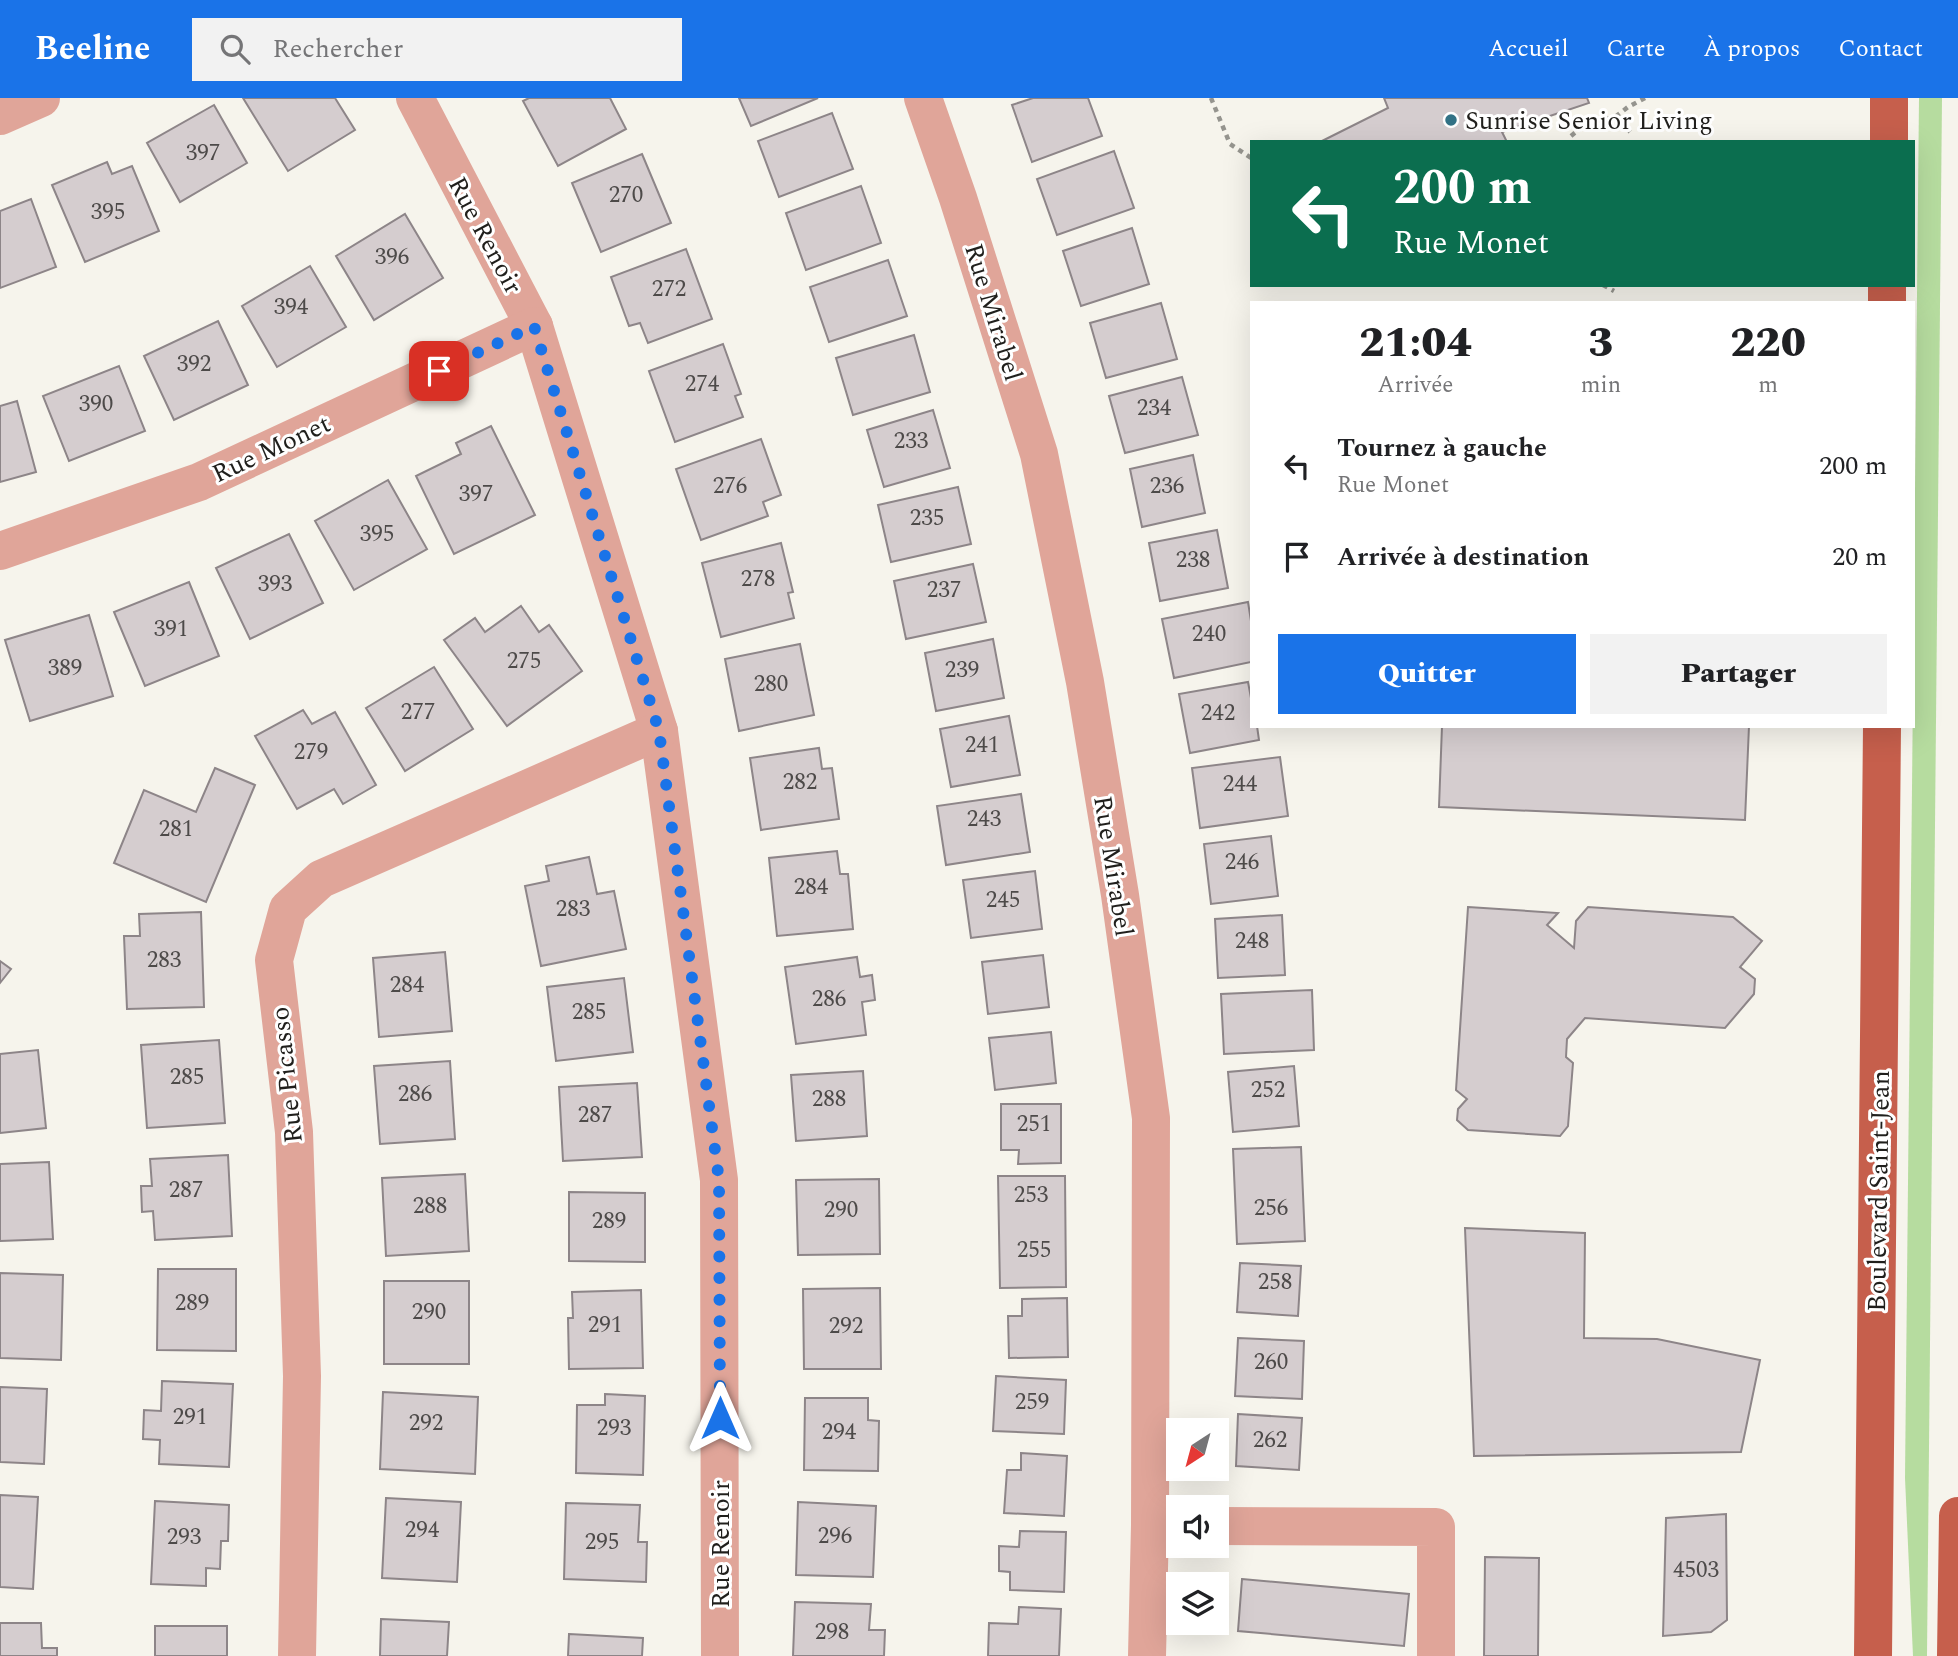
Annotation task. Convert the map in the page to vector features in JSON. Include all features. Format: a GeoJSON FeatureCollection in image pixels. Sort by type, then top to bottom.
{"type":"FeatureCollection","features":[{"type":"Feature","properties":{"kind":"main road"},"geometry":{"type":"LineString","coordinates":[[1889,98],[1889,140]]}},
{"type":"Feature","properties":{"kind":"main road","name":"Boulevard Saint-Jean"},"geometry":{"type":"LineString","coordinates":[[1873,1656],[1882,728]]}},
{"type":"Feature","properties":{"kind":"main road"},"geometry":{"type":"LineString","coordinates":[[1956,1656],[1958,1516]]}},
{"type":"Feature","properties":{"kind":"street"},"geometry":{"type":"LineString","coordinates":[[0,116],[41,98]]}},
{"type":"Feature","properties":{"kind":"street","name":"Rue Renoir"},"geometry":{"type":"LineString","coordinates":[[415,98],[534,326],[659,731],[719,1180],[720,1656]]}},
{"type":"Feature","properties":{"kind":"street","name":"Rue Mirabel"},"geometry":{"type":"LineString","coordinates":[[923,98],[958,198],[1039,454],[1085,682],[1120,895],[1151,1118],[1164,1525],[1147,1656]]}},
{"type":"Feature","properties":{"kind":"street","name":"Rue Monet"},"geometry":{"type":"LineString","coordinates":[[0,551],[199,482],[534,326]]}},
{"type":"Feature","properties":{"kind":"street","name":"Rue Picasso"},"geometry":{"type":"LineString","coordinates":[[297,1656],[302,1376],[294,1132],[274,960],[288,909],[321,879],[659,731]]}},
{"type":"Feature","properties":{"kind":"street"},"geometry":{"type":"LineString","coordinates":[[1229,1526],[1436,1527],[1436,1656]]}},
{"type":"Feature","properties":{"kind":"path"},"geometry":{"type":"LineString","coordinates":[[1211,98],[1230,144],[1250,157]]}},
{"type":"Feature","properties":{"kind":"path"},"geometry":{"type":"LineString","coordinates":[[1571,136],[1587,122],[1615,117],[1645,98]]}},
{"type":"Feature","properties":{"kind":"path"},"geometry":{"type":"LineString","coordinates":[[1615,117],[1630,132]]}},
{"type":"Feature","properties":{"kind":"path"},"geometry":{"type":"LineString","coordinates":[[1607,287],[1614,291]]}},
{"type":"Feature","properties":{"kind":"green space"},"geometry":{"type":"Polygon","coordinates":[[[1919,98],[1942,98],[1927,1656],[1913,1656],[1905,1478],[1913,728],[1915,728],[1919,98]]]}},
{"type":"Feature","properties":{"kind":"building"},"geometry":{"type":"Polygon","coordinates":[[[243,98],[335,98],[355,130],[288,171],[243,98]]]}},
{"type":"Feature","properties":{"kind":"building"},"geometry":{"type":"Polygon","coordinates":[[[529,98],[610,98],[626,129],[558,166],[523,101],[529,98]]]}},
{"type":"Feature","properties":{"kind":"building"},"geometry":{"type":"Polygon","coordinates":[[[739,98],[818,98],[751,126],[739,98]]]}},
{"type":"Feature","properties":{"kind":"building"},"geometry":{"type":"Polygon","coordinates":[[[1033,98],[1088,98],[1102,136],[1032,162],[1012,105],[1033,98]]]}},
{"type":"Feature","properties":{"kind":"building","name":"Sunrise Senior Living"},"geometry":{"type":"Polygon","coordinates":[[[1384,98],[1587,98],[1589,103],[1502,132],[1506,140],[1324,140],[1388,108],[1384,98]]]}},
{"type":"Feature","properties":{"kind":"building"},"geometry":{"type":"Polygon","coordinates":[[[214,105],[247,163],[180,202],[147,143],[214,105]]]}},
{"type":"Feature","properties":{"kind":"building"},"geometry":{"type":"Polygon","coordinates":[[[832,113],[853,169],[779,197],[758,141],[832,113]]]}},
{"type":"Feature","properties":{"kind":"building"},"geometry":{"type":"Polygon","coordinates":[[[1114,151],[1134,208],[1057,235],[1037,179],[1114,151]]]}},
{"type":"Feature","properties":{"kind":"building"},"geometry":{"type":"Polygon","coordinates":[[[642,154],[671,223],[601,252],[572,183],[642,154]]]}},
{"type":"Feature","properties":{"kind":"building"},"geometry":{"type":"Polygon","coordinates":[[[107,162],[112,174],[132,166],[159,231],[85,262],[52,185],[107,162]]]}},
{"type":"Feature","properties":{"kind":"building"},"geometry":{"type":"Polygon","coordinates":[[[861,186],[881,243],[806,270],[786,213],[861,186]]]}},
{"type":"Feature","properties":{"kind":"building"},"geometry":{"type":"Polygon","coordinates":[[[31,199],[56,267],[0,288],[0,211],[31,199]]]}},
{"type":"Feature","properties":{"kind":"building"},"geometry":{"type":"Polygon","coordinates":[[[405,214],[443,278],[374,320],[336,256],[405,214]]]}},
{"type":"Feature","properties":{"kind":"building"},"geometry":{"type":"Polygon","coordinates":[[[1132,228],[1149,284],[1081,306],[1063,251],[1132,228]]]}},
{"type":"Feature","properties":{"kind":"building"},"geometry":{"type":"Polygon","coordinates":[[[686,249],[712,319],[648,343],[640,323],[629,326],[611,277],[686,249]]]}},
{"type":"Feature","properties":{"kind":"building"},"geometry":{"type":"Polygon","coordinates":[[[888,260],[907,316],[829,342],[810,287],[888,260]]]}},
{"type":"Feature","properties":{"kind":"building"},"geometry":{"type":"Polygon","coordinates":[[[310,266],[346,327],[277,367],[242,306],[310,266]]]}},
{"type":"Feature","properties":{"kind":"building"},"geometry":{"type":"Polygon","coordinates":[[[1161,303],[1177,359],[1106,378],[1090,323],[1161,303]]]}},
{"type":"Feature","properties":{"kind":"building"},"geometry":{"type":"Polygon","coordinates":[[[218,321],[248,385],[174,420],[144,356],[218,321]]]}},
{"type":"Feature","properties":{"kind":"building"},"geometry":{"type":"Polygon","coordinates":[[[914,335],[930,392],[853,415],[836,358],[914,335]]]}},
{"type":"Feature","properties":{"kind":"building"},"geometry":{"type":"Polygon","coordinates":[[[723,344],[741,394],[735,396],[743,417],[675,442],[649,371],[723,344]]]}},
{"type":"Feature","properties":{"kind":"building"},"geometry":{"type":"Polygon","coordinates":[[[119,366],[145,431],[69,461],[43,396],[119,366]]]}},
{"type":"Feature","properties":{"kind":"building"},"geometry":{"type":"Polygon","coordinates":[[[1182,377],[1198,435],[1125,453],[1109,396],[1182,377]]]}},
{"type":"Feature","properties":{"kind":"building"},"geometry":{"type":"Polygon","coordinates":[[[17,401],[36,472],[0,482],[0,406],[17,401]]]}},
{"type":"Feature","properties":{"kind":"building"},"geometry":{"type":"Polygon","coordinates":[[[933,410],[950,468],[884,487],[867,430],[933,410]]]}},
{"type":"Feature","properties":{"kind":"building"},"geometry":{"type":"Polygon","coordinates":[[[491,426],[535,515],[454,554],[416,476],[461,454],[456,443],[491,426]]]}},
{"type":"Feature","properties":{"kind":"building"},"geometry":{"type":"Polygon","coordinates":[[[761,439],[781,495],[763,502],[768,516],[701,540],[676,469],[761,439]]]}},
{"type":"Feature","properties":{"kind":"building"},"geometry":{"type":"Polygon","coordinates":[[[1193,455],[1205,513],[1142,527],[1130,469],[1193,455]]]}},
{"type":"Feature","properties":{"kind":"building"},"geometry":{"type":"Polygon","coordinates":[[[388,480],[427,549],[354,590],[315,521],[388,480]]]}},
{"type":"Feature","properties":{"kind":"building"},"geometry":{"type":"Polygon","coordinates":[[[958,487],[971,544],[891,562],[878,505],[958,487]]]}},
{"type":"Feature","properties":{"kind":"building"},"geometry":{"type":"Polygon","coordinates":[[[1217,530],[1228,588],[1160,601],[1149,543],[1217,530]]]}},
{"type":"Feature","properties":{"kind":"building"},"geometry":{"type":"Polygon","coordinates":[[[289,534],[323,603],[250,639],[216,568],[289,534]]]}},
{"type":"Feature","properties":{"kind":"building"},"geometry":{"type":"Polygon","coordinates":[[[781,543],[793,592],[788,593],[794,618],[721,637],[702,563],[781,543]]]}},
{"type":"Feature","properties":{"kind":"building"},"geometry":{"type":"Polygon","coordinates":[[[973,564],[986,622],[906,639],[894,581],[973,564]]]}},
{"type":"Feature","properties":{"kind":"building"},"geometry":{"type":"Polygon","coordinates":[[[189,582],[219,656],[145,686],[114,612],[189,582]]]}},
{"type":"Feature","properties":{"kind":"building"},"geometry":{"type":"Polygon","coordinates":[[[1248,602],[1250,662],[1174,678],[1162,619],[1248,602]]]}},
{"type":"Feature","properties":{"kind":"building"},"geometry":{"type":"Polygon","coordinates":[[[521,606],[539,632],[549,625],[582,671],[507,726],[444,640],[475,618],[485,632],[521,606]]]}},
{"type":"Feature","properties":{"kind":"building"},"geometry":{"type":"Polygon","coordinates":[[[89,615],[113,696],[30,721],[5,640],[89,615]]]}},
{"type":"Feature","properties":{"kind":"building"},"geometry":{"type":"Polygon","coordinates":[[[993,639],[1004,698],[936,711],[925,653],[993,639]]]}},
{"type":"Feature","properties":{"kind":"building"},"geometry":{"type":"Polygon","coordinates":[[[800,644],[814,715],[739,731],[725,659],[800,644]]]}},
{"type":"Feature","properties":{"kind":"building"},"geometry":{"type":"Polygon","coordinates":[[[434,667],[473,729],[405,771],[366,708],[434,667]]]}},
{"type":"Feature","properties":{"kind":"building"},"geometry":{"type":"Polygon","coordinates":[[[1248,682],[1250,728],[1257,728],[1259,740],[1190,753],[1179,694],[1248,682]]]}},
{"type":"Feature","properties":{"kind":"building"},"geometry":{"type":"Polygon","coordinates":[[[303,710],[312,724],[335,712],[376,785],[343,804],[334,789],[297,809],[255,736],[303,710]]]}},
{"type":"Feature","properties":{"kind":"building"},"geometry":{"type":"Polygon","coordinates":[[[1009,716],[1020,775],[951,787],[940,729],[1009,716]]]}},
{"type":"Feature","properties":{"kind":"building"},"geometry":{"type":"Polygon","coordinates":[[[1442,728],[1749,728],[1745,820],[1439,807],[1442,728]]]}},
{"type":"Feature","properties":{"kind":"building"},"geometry":{"type":"Polygon","coordinates":[[[819,748],[822,769],[832,768],[839,819],[761,830],[750,758],[819,748]]]}},
{"type":"Feature","properties":{"kind":"building"},"geometry":{"type":"Polygon","coordinates":[[[1280,757],[1288,816],[1200,828],[1192,768],[1280,757]]]}},
{"type":"Feature","properties":{"kind":"building"},"geometry":{"type":"Polygon","coordinates":[[[215,768],[255,785],[206,902],[114,863],[144,790],[196,812],[215,768]]]}},
{"type":"Feature","properties":{"kind":"building"},"geometry":{"type":"Polygon","coordinates":[[[1021,794],[1030,852],[946,865],[937,806],[1021,794]]]}},
{"type":"Feature","properties":{"kind":"building"},"geometry":{"type":"Polygon","coordinates":[[[1271,836],[1278,896],[1211,904],[1204,844],[1271,836]]]}},
{"type":"Feature","properties":{"kind":"building"},"geometry":{"type":"Polygon","coordinates":[[[837,851],[840,874],[848,874],[853,929],[777,936],[769,858],[837,851]]]}},
{"type":"Feature","properties":{"kind":"building"},"geometry":{"type":"Polygon","coordinates":[[[589,857],[597,894],[614,891],[626,949],[541,966],[525,886],[549,881],[546,866],[589,857]]]}},
{"type":"Feature","properties":{"kind":"building"},"geometry":{"type":"Polygon","coordinates":[[[1035,871],[1042,929],[971,938],[963,880],[1035,871]]]}},
{"type":"Feature","properties":{"kind":"building"},"geometry":{"type":"Polygon","coordinates":[[[1468,907],[1558,913],[1547,925],[1574,948],[1576,921],[1588,907],[1733,917],[1762,941],[1740,967],[1755,979],[1754,994],[1725,1028],[1585,1018],[1567,1039],[1566,1057],[1573,1063],[1568,1126],[1560,1136],[1468,1130],[1457,1120],[1458,1109],[1467,1099],[1456,1090],[1468,907]]]}},
{"type":"Feature","properties":{"kind":"building"},"geometry":{"type":"Polygon","coordinates":[[[201,912],[204,1007],[127,1009],[124,936],[140,936],[139,914],[201,912]]]}},
{"type":"Feature","properties":{"kind":"building"},"geometry":{"type":"Polygon","coordinates":[[[1282,915],[1285,975],[1218,978],[1215,919],[1282,915]]]}},
{"type":"Feature","properties":{"kind":"building"},"geometry":{"type":"Polygon","coordinates":[[[445,952],[452,1031],[379,1037],[373,958],[445,952]]]}},
{"type":"Feature","properties":{"kind":"building"},"geometry":{"type":"Polygon","coordinates":[[[1043,955],[1049,1007],[988,1014],[982,962],[1043,955]]]}},
{"type":"Feature","properties":{"kind":"building"},"geometry":{"type":"Polygon","coordinates":[[[857,957],[860,977],[872,975],[875,1000],[862,1002],[866,1035],[796,1044],[785,967],[857,957]]]}},
{"type":"Feature","properties":{"kind":"building"},"geometry":{"type":"Polygon","coordinates":[[[0,961],[11,969],[0,983],[0,961]]]}},
{"type":"Feature","properties":{"kind":"building"},"geometry":{"type":"Polygon","coordinates":[[[624,978],[633,1052],[556,1061],[547,987],[624,978]]]}},
{"type":"Feature","properties":{"kind":"building"},"geometry":{"type":"Polygon","coordinates":[[[1312,990],[1314,1050],[1224,1054],[1221,994],[1312,990]]]}},
{"type":"Feature","properties":{"kind":"building"},"geometry":{"type":"Polygon","coordinates":[[[1051,1032],[1056,1083],[995,1090],[989,1038],[1051,1032]]]}},
{"type":"Feature","properties":{"kind":"building"},"geometry":{"type":"Polygon","coordinates":[[[219,1040],[225,1123],[147,1128],[141,1045],[219,1040]]]}},
{"type":"Feature","properties":{"kind":"building"},"geometry":{"type":"Polygon","coordinates":[[[38,1050],[46,1128],[0,1133],[0,1054],[38,1050]]]}},
{"type":"Feature","properties":{"kind":"building"},"geometry":{"type":"Polygon","coordinates":[[[450,1061],[455,1139],[380,1144],[374,1066],[450,1061]]]}},
{"type":"Feature","properties":{"kind":"building"},"geometry":{"type":"Polygon","coordinates":[[[1294,1066],[1299,1126],[1233,1132],[1228,1072],[1294,1066]]]}},
{"type":"Feature","properties":{"kind":"building"},"geometry":{"type":"Polygon","coordinates":[[[863,1071],[867,1136],[796,1141],[791,1075],[863,1071]]]}},
{"type":"Feature","properties":{"kind":"building"},"geometry":{"type":"Polygon","coordinates":[[[637,1083],[642,1157],[563,1161],[559,1087],[637,1083]]]}},
{"type":"Feature","properties":{"kind":"building"},"geometry":{"type":"Polygon","coordinates":[[[1001,1104],[1061,1104],[1061,1163],[1018,1164],[1019,1150],[1001,1150],[1001,1104]]]}},
{"type":"Feature","properties":{"kind":"building"},"geometry":{"type":"Polygon","coordinates":[[[1301,1147],[1305,1241],[1237,1244],[1233,1149],[1301,1147]]]}},
{"type":"Feature","properties":{"kind":"building"},"geometry":{"type":"Polygon","coordinates":[[[228,1155],[232,1236],[155,1240],[153,1211],[142,1212],[141,1186],[152,1186],[150,1159],[228,1155]]]}},
{"type":"Feature","properties":{"kind":"building"},"geometry":{"type":"Polygon","coordinates":[[[49,1162],[53,1239],[0,1241],[0,1164],[49,1162]]]}},
{"type":"Feature","properties":{"kind":"building"},"geometry":{"type":"Polygon","coordinates":[[[465,1174],[469,1251],[386,1256],[382,1178],[465,1174]]]}},
{"type":"Feature","properties":{"kind":"building"},"geometry":{"type":"Polygon","coordinates":[[[998,1176],[1065,1176],[1066,1287],[1000,1288],[998,1176]]]}},
{"type":"Feature","properties":{"kind":"building"},"geometry":{"type":"Polygon","coordinates":[[[879,1179],[880,1254],[798,1255],[796,1180],[879,1179]]]}},
{"type":"Feature","properties":{"kind":"building"},"geometry":{"type":"Polygon","coordinates":[[[569,1192],[645,1193],[645,1262],[569,1261],[569,1192]]]}},
{"type":"Feature","properties":{"kind":"building"},"geometry":{"type":"Polygon","coordinates":[[[1465,1228],[1585,1233],[1584,1338],[1657,1339],[1760,1360],[1741,1452],[1474,1456],[1465,1228]]]}},
{"type":"Feature","properties":{"kind":"building"},"geometry":{"type":"Polygon","coordinates":[[[1240,1263],[1301,1266],[1298,1316],[1237,1312],[1240,1263]]]}},
{"type":"Feature","properties":{"kind":"building"},"geometry":{"type":"Polygon","coordinates":[[[158,1269],[236,1269],[236,1351],[157,1350],[158,1269]]]}},
{"type":"Feature","properties":{"kind":"building"},"geometry":{"type":"Polygon","coordinates":[[[0,1273],[63,1275],[61,1360],[0,1358],[0,1273]]]}},
{"type":"Feature","properties":{"kind":"building"},"geometry":{"type":"Polygon","coordinates":[[[384,1281],[469,1281],[469,1364],[384,1364],[384,1281]]]}},
{"type":"Feature","properties":{"kind":"building"},"geometry":{"type":"Polygon","coordinates":[[[880,1288],[881,1369],[804,1369],[803,1289],[880,1288]]]}},
{"type":"Feature","properties":{"kind":"building"},"geometry":{"type":"Polygon","coordinates":[[[641,1290],[643,1368],[569,1369],[568,1318],[573,1318],[572,1292],[641,1290]]]}},
{"type":"Feature","properties":{"kind":"building"},"geometry":{"type":"Polygon","coordinates":[[[1067,1298],[1068,1357],[1009,1358],[1008,1316],[1022,1316],[1022,1299],[1067,1298]]]}},
{"type":"Feature","properties":{"kind":"building"},"geometry":{"type":"Polygon","coordinates":[[[1238,1338],[1304,1341],[1302,1399],[1235,1396],[1238,1338]]]}},
{"type":"Feature","properties":{"kind":"building"},"geometry":{"type":"Polygon","coordinates":[[[996,1376],[1066,1380],[1064,1434],[993,1431],[996,1376]]]}},
{"type":"Feature","properties":{"kind":"building"},"geometry":{"type":"Polygon","coordinates":[[[162,1381],[233,1384],[229,1467],[159,1464],[160,1440],[143,1439],[144,1410],[161,1411],[162,1381]]]}},
{"type":"Feature","properties":{"kind":"building"},"geometry":{"type":"Polygon","coordinates":[[[0,1387],[47,1389],[44,1464],[0,1462],[0,1387]]]}},
{"type":"Feature","properties":{"kind":"building"},"geometry":{"type":"Polygon","coordinates":[[[383,1392],[478,1397],[475,1474],[380,1469],[383,1392]]]}},
{"type":"Feature","properties":{"kind":"building"},"geometry":{"type":"Polygon","coordinates":[[[605,1394],[645,1396],[643,1475],[576,1473],[577,1405],[605,1405],[605,1394]]]}},
{"type":"Feature","properties":{"kind":"building"},"geometry":{"type":"Polygon","coordinates":[[[805,1398],[868,1398],[868,1420],[879,1421],[878,1471],[804,1470],[805,1398]]]}},
{"type":"Feature","properties":{"kind":"building"},"geometry":{"type":"Polygon","coordinates":[[[1238,1414],[1302,1418],[1299,1470],[1236,1466],[1238,1414]]]}},
{"type":"Feature","properties":{"kind":"building"},"geometry":{"type":"Polygon","coordinates":[[[1021,1453],[1067,1456],[1064,1516],[1004,1513],[1007,1470],[1021,1470],[1021,1453]]]}},
{"type":"Feature","properties":{"kind":"building"},"geometry":{"type":"Polygon","coordinates":[[[0,1495],[38,1497],[33,1589],[0,1587],[0,1495]]]}},
{"type":"Feature","properties":{"kind":"building"},"geometry":{"type":"Polygon","coordinates":[[[386,1498],[461,1502],[457,1582],[382,1578],[386,1498]]]}},
{"type":"Feature","properties":{"kind":"building"},"geometry":{"type":"Polygon","coordinates":[[[155,1501],[229,1505],[228,1541],[221,1541],[220,1569],[206,1568],[206,1586],[151,1584],[155,1501]]]}},
{"type":"Feature","properties":{"kind":"building"},"geometry":{"type":"Polygon","coordinates":[[[798,1502],[876,1506],[873,1577],[796,1575],[798,1502]]]}},
{"type":"Feature","properties":{"kind":"building"},"geometry":{"type":"Polygon","coordinates":[[[566,1503],[640,1505],[638,1542],[647,1542],[646,1582],[564,1579],[566,1503]]]}},
{"type":"Feature","properties":{"kind":"building"},"geometry":{"type":"Polygon","coordinates":[[[1726,1514],[1727,1620],[1711,1632],[1663,1636],[1666,1518],[1726,1514]]]}},
{"type":"Feature","properties":{"kind":"building"},"geometry":{"type":"Polygon","coordinates":[[[1020,1531],[1066,1532],[1064,1592],[1010,1590],[1010,1572],[999,1571],[999,1546],[1019,1547],[1020,1531]]]}},
{"type":"Feature","properties":{"kind":"building"},"geometry":{"type":"Polygon","coordinates":[[[1485,1557],[1539,1558],[1538,1656],[1484,1656],[1485,1557]]]}},
{"type":"Feature","properties":{"kind":"building"},"geometry":{"type":"Polygon","coordinates":[[[1242,1579],[1409,1594],[1404,1646],[1238,1631],[1242,1579]]]}},
{"type":"Feature","properties":{"kind":"building"},"geometry":{"type":"Polygon","coordinates":[[[795,1602],[871,1604],[869,1630],[885,1630],[884,1656],[793,1656],[795,1602]]]}},
{"type":"Feature","properties":{"kind":"building"},"geometry":{"type":"Polygon","coordinates":[[[1019,1607],[1061,1609],[1059,1656],[988,1656],[989,1623],[1018,1624],[1019,1607]]]}},
{"type":"Feature","properties":{"kind":"building"},"geometry":{"type":"Polygon","coordinates":[[[381,1619],[449,1622],[447,1656],[380,1656],[381,1619]]]}},
{"type":"Feature","properties":{"kind":"building"},"geometry":{"type":"Polygon","coordinates":[[[0,1623],[41,1623],[42,1648],[57,1648],[57,1656],[0,1656],[0,1623]]]}},
{"type":"Feature","properties":{"kind":"building"},"geometry":{"type":"Polygon","coordinates":[[[155,1626],[227,1626],[227,1656],[155,1656],[155,1626]]]}},
{"type":"Feature","properties":{"kind":"building"},"geometry":{"type":"Polygon","coordinates":[[[569,1634],[643,1638],[642,1656],[568,1656],[569,1634]]]}},
{"type":"Feature","properties":{"kind":"place","name":"Sunrise Senior Living"},"geometry":{"type":"Point","coordinates":[1451,120]}},
{"type":"Feature","properties":{"kind":"route"},"geometry":{"type":"LineString","coordinates":[[439,371],[534,326],[659,731],[719,1180],[720,1418]]}}]}
